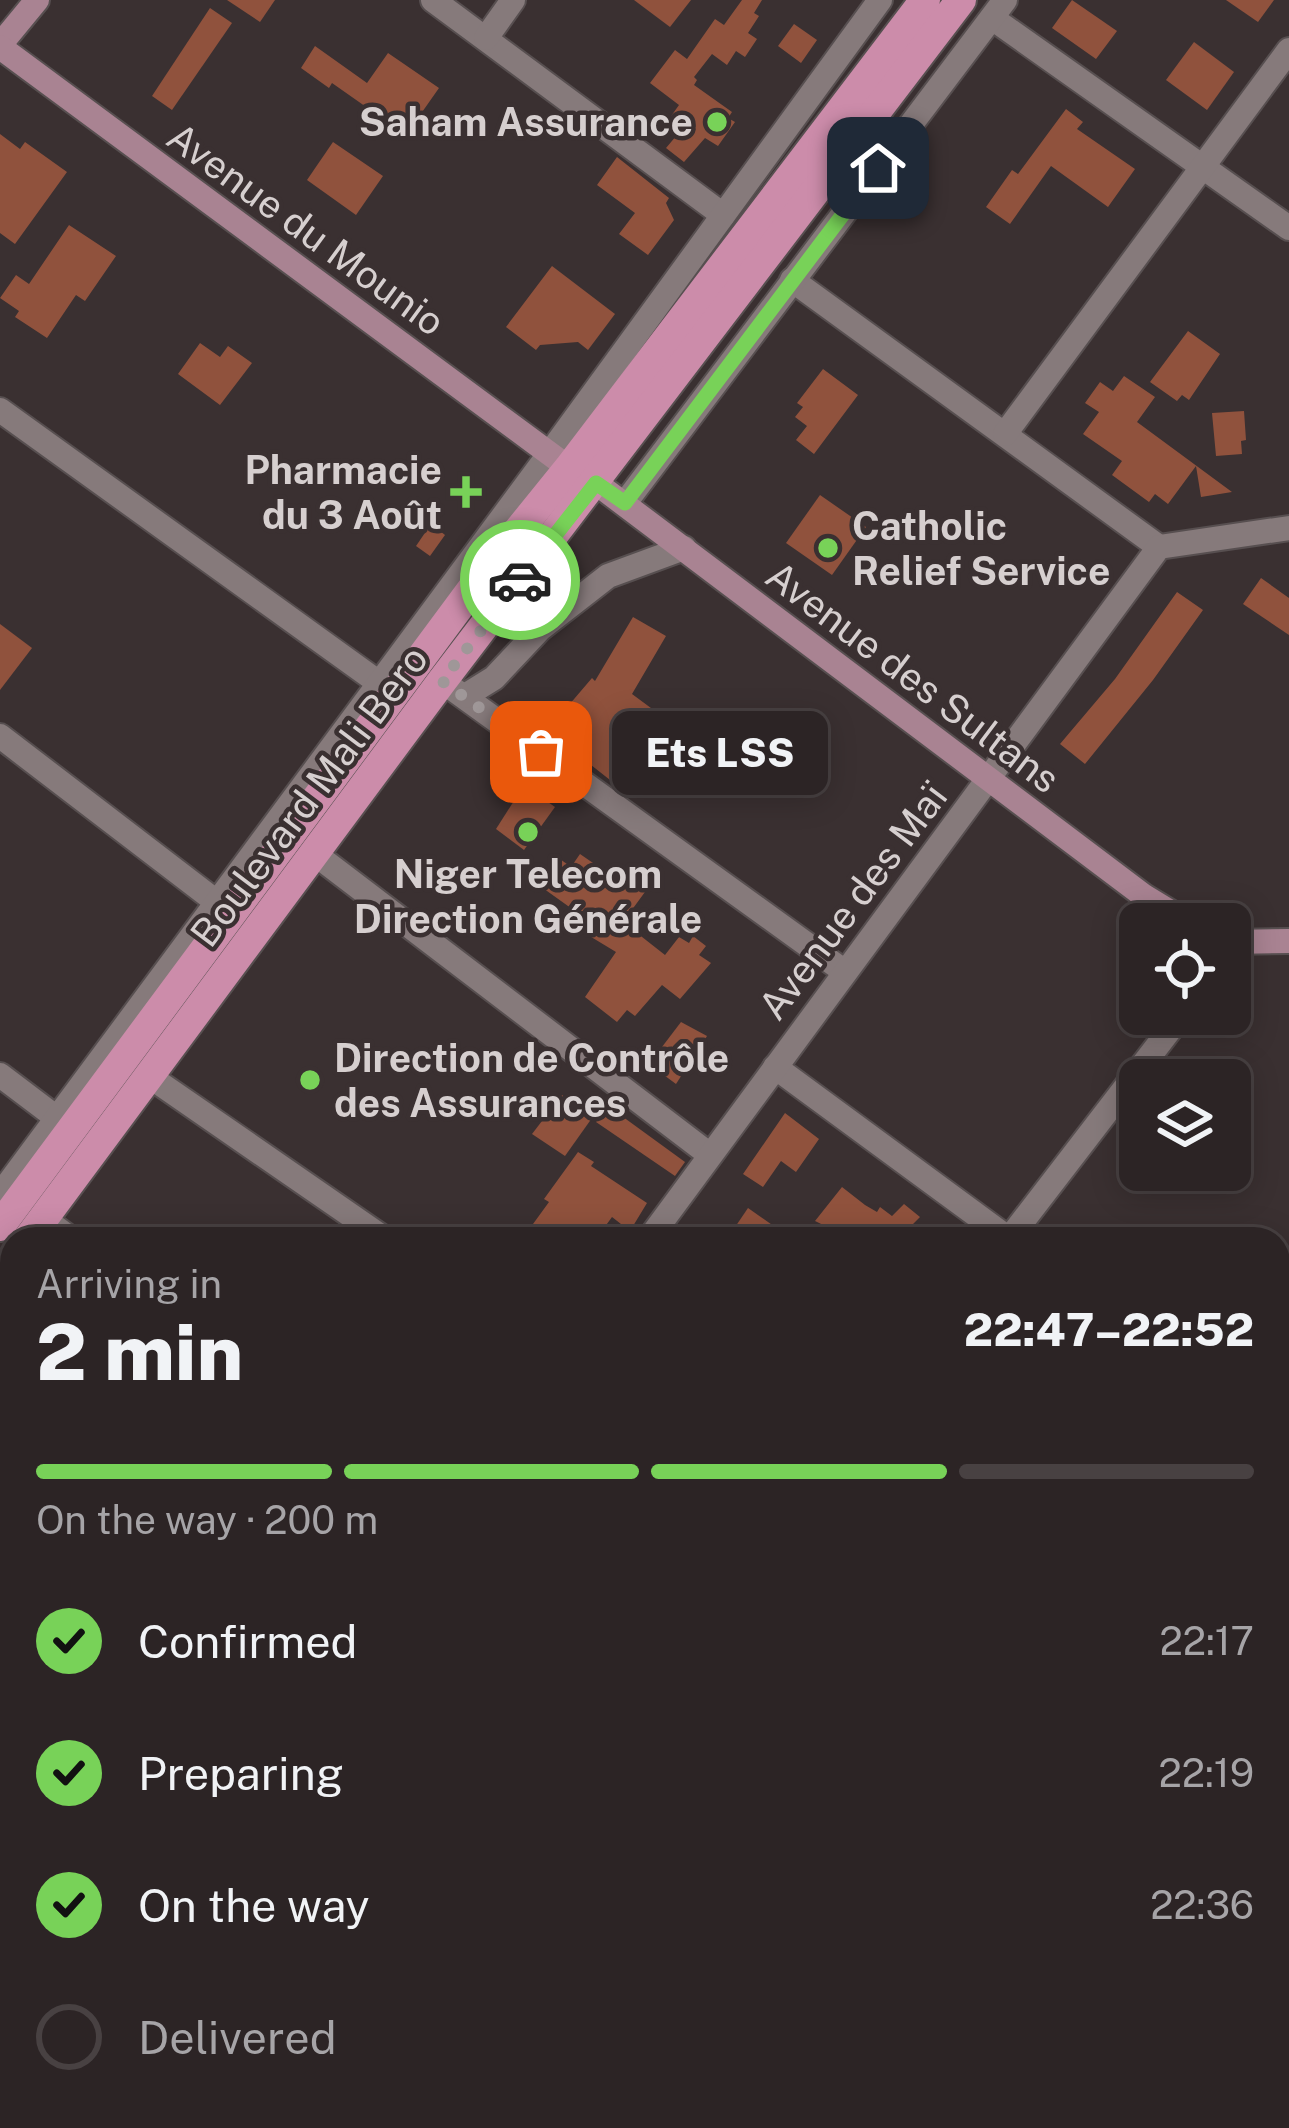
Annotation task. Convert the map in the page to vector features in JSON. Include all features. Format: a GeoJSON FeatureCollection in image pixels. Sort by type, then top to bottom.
{"type":"FeatureCollection","features":[{"type":"Feature","properties":{"kind":"main road","name":"Boulevard Mali Bero"},"geometry":{"type":"LineString","coordinates":[[0,1226],[76,1132],[925,0]]}},
{"type":"Feature","properties":{"kind":"main road","name":"Boulevard Mali Bero"},"geometry":{"type":"LineString","coordinates":[[398,697],[453,689],[572,468],[961,0]]}},
{"type":"Feature","properties":{"kind":"main road","name":"Boulevard Mali Bero"},"geometry":{"type":"LineString","coordinates":[[37,1227],[76,1132],[149,1076],[236,916],[315,854],[398,697]]}},
{"type":"Feature","properties":{"kind":"street"},"geometry":{"type":"LineString","coordinates":[[0,46],[38,0]]}},
{"type":"Feature","properties":{"kind":"street"},"geometry":{"type":"LineString","coordinates":[[433,0],[724,215]]}},
{"type":"Feature","properties":{"kind":"street"},"geometry":{"type":"LineString","coordinates":[[486,38],[513,0]]}},
{"type":"Feature","properties":{"kind":"street","name":"Boulevard Mali Bero"},"geometry":{"type":"LineString","coordinates":[[572,468],[724,215],[880,0]]}},
{"type":"Feature","properties":{"kind":"street"},"geometry":{"type":"LineString","coordinates":[[625,503],[999,9],[1289,228]]}},
{"type":"Feature","properties":{"kind":"street","name":"Avenue du Mounio"},"geometry":{"type":"LineString","coordinates":[[0,46],[572,468]]}},
{"type":"Feature","properties":{"kind":"street"},"geometry":{"type":"LineString","coordinates":[[1005,434],[1289,50]]}},
{"type":"Feature","properties":{"kind":"street"},"geometry":{"type":"LineString","coordinates":[[792,280],[1159,548],[1289,528]]}},
{"type":"Feature","properties":{"kind":"street"},"geometry":{"type":"LineString","coordinates":[[0,410],[398,697]]}},
{"type":"Feature","properties":{"kind":"street","name":"Avenue des Sultans"},"geometry":{"type":"LineString","coordinates":[[572,468],[625,503],[1156,903]]}},
{"type":"Feature","properties":{"kind":"street"},"geometry":{"type":"LineString","coordinates":[[453,689],[494,678],[540,629],[608,576],[684,548]]}},
{"type":"Feature","properties":{"kind":"street","name":"Avenue des Maï"},"geometry":{"type":"LineString","coordinates":[[658,1227],[1159,548]]}},
{"type":"Feature","properties":{"kind":"street"},"geometry":{"type":"LineString","coordinates":[[453,689],[845,972]]}},
{"type":"Feature","properties":{"kind":"street"},"geometry":{"type":"LineString","coordinates":[[0,736],[236,916]]}},
{"type":"Feature","properties":{"kind":"street"},"geometry":{"type":"LineString","coordinates":[[315,854],[710,1155]]}},
{"type":"Feature","properties":{"kind":"street"},"geometry":{"type":"LineString","coordinates":[[1251,944],[1289,941]]}},
{"type":"Feature","properties":{"kind":"street"},"geometry":{"type":"LineString","coordinates":[[1018,1227],[1166,1035]]}},
{"type":"Feature","properties":{"kind":"street"},"geometry":{"type":"LineString","coordinates":[[775,1067],[993,1227]]}},
{"type":"Feature","properties":{"kind":"street"},"geometry":{"type":"LineString","coordinates":[[0,1075],[76,1132]]}},
{"type":"Feature","properties":{"kind":"street"},"geometry":{"type":"LineString","coordinates":[[149,1076],[368,1227]]}},
{"type":"Feature","properties":{"kind":"street","name":"Boulevard Mali Bero"},"geometry":{"type":"LineString","coordinates":[[0,1195],[76,1132]]}},
{"type":"Feature","properties":{"kind":"building"},"geometry":{"type":"Polygon","coordinates":[[[227,0],[275,0],[260,22],[227,0]]]}},
{"type":"Feature","properties":{"kind":"building"},"geometry":{"type":"Polygon","coordinates":[[[634,0],[691,0],[670,27],[634,0]]]}},
{"type":"Feature","properties":{"kind":"building"},"geometry":{"type":"Polygon","coordinates":[[[742,0],[762,0],[748,33],[757,39],[745,57],[736,51],[727,65],[712,54],[694,77],[694,85],[732,112],[728,118],[735,122],[718,146],[705,138],[684,162],[666,148],[677,135],[664,126],[679,105],[650,83],[675,50],[687,59],[715,19],[724,25],[742,0]]]}},
{"type":"Feature","properties":{"kind":"building"},"geometry":{"type":"Polygon","coordinates":[[[1072,0],[1117,31],[1096,59],[1052,28],[1072,0]]]}},
{"type":"Feature","properties":{"kind":"building"},"geometry":{"type":"Polygon","coordinates":[[[1226,0],[1274,0],[1258,22],[1226,0]]]}},
{"type":"Feature","properties":{"kind":"building"},"geometry":{"type":"Polygon","coordinates":[[[210,8],[232,23],[172,110],[152,96],[210,8]]]}},
{"type":"Feature","properties":{"kind":"building"},"geometry":{"type":"Polygon","coordinates":[[[794,24],[817,40],[801,63],[778,46],[794,24]]]}},
{"type":"Feature","properties":{"kind":"building"},"geometry":{"type":"Polygon","coordinates":[[[1194,42],[1234,72],[1207,110],[1166,80],[1194,42]]]}},
{"type":"Feature","properties":{"kind":"building"},"geometry":{"type":"Polygon","coordinates":[[[315,46],[367,83],[388,53],[439,88],[406,135],[332,83],[329,88],[301,68],[315,46]]]}},
{"type":"Feature","properties":{"kind":"building"},"geometry":{"type":"Polygon","coordinates":[[[1066,109],[1083,122],[1077,129],[1135,169],[1108,207],[1051,166],[1010,224],[986,207],[1012,170],[1018,174],[1066,109]]]}},
{"type":"Feature","properties":{"kind":"building"},"geometry":{"type":"Polygon","coordinates":[[[0,134],[20,149],[25,142],[67,172],[15,244],[0,233],[0,134]]]}},
{"type":"Feature","properties":{"kind":"building"},"geometry":{"type":"Polygon","coordinates":[[[333,142],[383,176],[356,215],[307,180],[333,142]]]}},
{"type":"Feature","properties":{"kind":"building"},"geometry":{"type":"Polygon","coordinates":[[[617,157],[669,198],[666,203],[674,220],[648,255],[619,234],[635,213],[597,185],[617,157]]]}},
{"type":"Feature","properties":{"kind":"building"},"geometry":{"type":"Polygon","coordinates":[[[69,225],[116,256],[85,301],[76,295],[47,338],[15,317],[19,311],[0,298],[16,275],[29,284],[69,225]]]}},
{"type":"Feature","properties":{"kind":"building"},"geometry":{"type":"Polygon","coordinates":[[[552,266],[615,314],[588,350],[578,342],[540,345],[536,350],[506,327],[552,266]]]}},
{"type":"Feature","properties":{"kind":"building"},"geometry":{"type":"Polygon","coordinates":[[[1188,331],[1220,354],[1189,400],[1182,395],[1177,401],[1150,382],[1188,331]]]}},
{"type":"Feature","properties":{"kind":"building"},"geometry":{"type":"Polygon","coordinates":[[[200,343],[220,357],[228,346],[252,363],[220,405],[178,374],[200,343]]]}},
{"type":"Feature","properties":{"kind":"building"},"geometry":{"type":"Polygon","coordinates":[[[823,369],[858,395],[814,454],[796,440],[807,426],[795,417],[803,407],[797,403],[823,369]]]}},
{"type":"Feature","properties":{"kind":"building"},"geometry":{"type":"Polygon","coordinates":[[[1124,376],[1155,397],[1137,422],[1232,492],[1201,497],[1196,466],[1168,504],[1155,494],[1149,502],[1112,475],[1122,461],[1083,434],[1099,412],[1085,403],[1100,382],[1113,391],[1124,376]]]}},
{"type":"Feature","properties":{"kind":"building"},"geometry":{"type":"Polygon","coordinates":[[[1244,411],[1242,454],[1216,456],[1212,413],[1244,411]]]}},
{"type":"Feature","properties":{"kind":"building"},"geometry":{"type":"Polygon","coordinates":[[[820,495],[866,527],[832,575],[786,543],[820,495]]]}},
{"type":"Feature","properties":{"kind":"building"},"geometry":{"type":"Polygon","coordinates":[[[431,524],[445,535],[430,556],[416,546],[431,524]]]}},
{"type":"Feature","properties":{"kind":"building"},"geometry":{"type":"Polygon","coordinates":[[[1261,578],[1289,598],[1289,635],[1243,604],[1261,578]]]}},
{"type":"Feature","properties":{"kind":"building"},"geometry":{"type":"Polygon","coordinates":[[[1177,592],[1203,610],[1085,764],[1060,744],[1115,679],[1177,592]]]}},
{"type":"Feature","properties":{"kind":"building"},"geometry":{"type":"Polygon","coordinates":[[[633,617],[666,636],[632,694],[655,711],[617,757],[638,772],[624,791],[553,735],[562,723],[557,719],[592,678],[595,681],[633,617]]]}},
{"type":"Feature","properties":{"kind":"building"},"geometry":{"type":"Polygon","coordinates":[[[0,624],[32,648],[0,690],[0,624]]]}},
{"type":"Feature","properties":{"kind":"building"},"geometry":{"type":"Polygon","coordinates":[[[524,785],[555,807],[524,850],[496,829],[524,785]]]}},
{"type":"Feature","properties":{"kind":"building"},"geometry":{"type":"Polygon","coordinates":[[[580,854],[625,885],[636,869],[653,881],[623,922],[665,955],[679,937],[689,943],[693,936],[706,946],[699,955],[711,963],[680,999],[662,985],[635,1016],[627,1010],[617,1022],[585,997],[616,952],[573,926],[582,916],[540,886],[560,859],[571,867],[580,854]]]}},
{"type":"Feature","properties":{"kind":"building"},"geometry":{"type":"Polygon","coordinates":[[[681,1022],[707,1036],[676,1084],[649,1064],[681,1022]]]}},
{"type":"Feature","properties":{"kind":"building"},"geometry":{"type":"Polygon","coordinates":[[[562,1095],[592,1118],[565,1156],[532,1134],[562,1095]]]}},
{"type":"Feature","properties":{"kind":"building"},"geometry":{"type":"Polygon","coordinates":[[[608,1106],[685,1162],[675,1176],[596,1122],[608,1106]]]}},
{"type":"Feature","properties":{"kind":"building"},"geometry":{"type":"Polygon","coordinates":[[[785,1113],[819,1139],[796,1172],[781,1161],[763,1187],[743,1174],[785,1113]]]}},
{"type":"Feature","properties":{"kind":"building"},"geometry":{"type":"Polygon","coordinates":[[[578,1152],[647,1203],[632,1227],[612,1217],[605,1227],[537,1227],[533,1224],[549,1202],[544,1199],[578,1152]]]}},
{"type":"Feature","properties":{"kind":"building"},"geometry":{"type":"Polygon","coordinates":[[[842,1187],[877,1212],[880,1207],[892,1216],[904,1204],[920,1217],[910,1227],[827,1227],[815,1221],[842,1187]]]}},
{"type":"Feature","properties":{"kind":"building"},"geometry":{"type":"Polygon","coordinates":[[[748,1208],[775,1227],[735,1227],[748,1208]]]}},
{"type":"Feature","properties":{"kind":"way so far"},"geometry":{"type":"LineString","coordinates":[[520,580],[442,681],[541,752]]}},
{"type":"Feature","properties":{"kind":"place","name":"Saham Assurance"},"geometry":{"type":"Point","coordinates":[717,122]}},
{"type":"Feature","properties":{"kind":"place","name":"Pharmacie du 3 Août"},"geometry":{"type":"Point","coordinates":[466,492]}},
{"type":"Feature","properties":{"kind":"place","name":"Catholic Relief Service"},"geometry":{"type":"Point","coordinates":[828,548]}},
{"type":"Feature","properties":{"kind":"place","name":"Ets LSS"},"geometry":{"type":"Point","coordinates":[541,752]}},
{"type":"Feature","properties":{"kind":"place","name":"Niger Telecom Direction Générale"},"geometry":{"type":"Point","coordinates":[528,832]}},
{"type":"Feature","properties":{"kind":"place","name":"Direction de Contrôle des Assurances"},"geometry":{"type":"Point","coordinates":[310,1080]}},
{"type":"Feature","properties":{"kind":"route"},"geometry":{"type":"LineString","coordinates":[[520,580],[596,483],[625,503],[878,168]]}}]}
